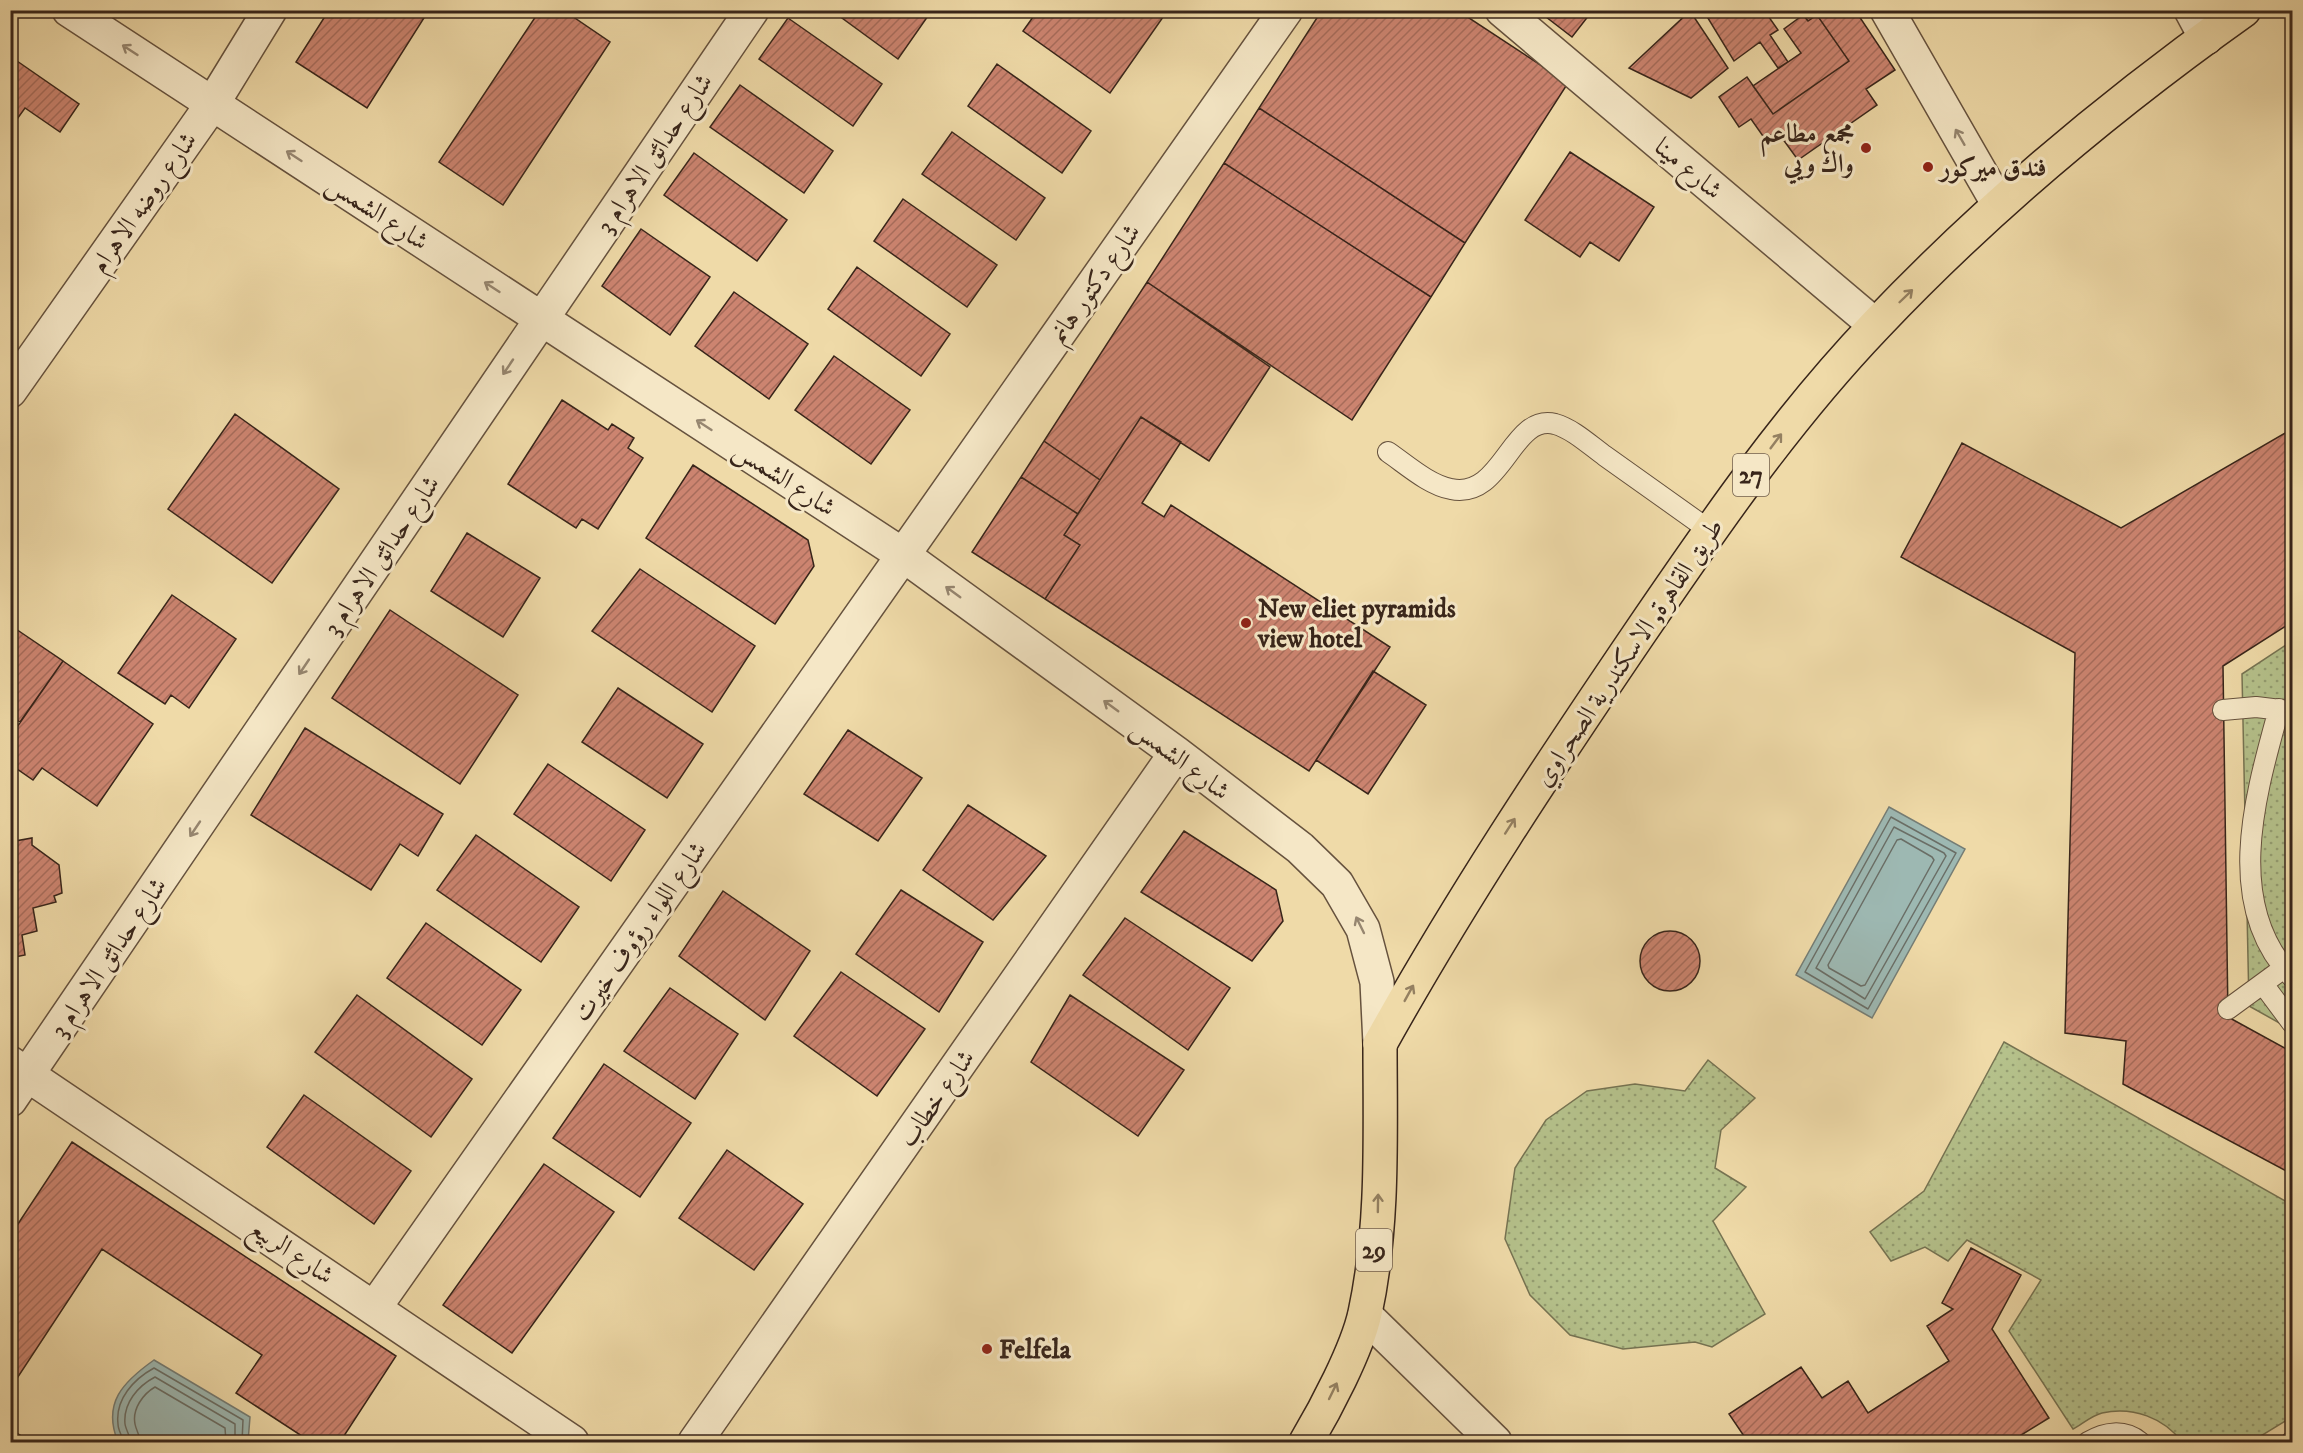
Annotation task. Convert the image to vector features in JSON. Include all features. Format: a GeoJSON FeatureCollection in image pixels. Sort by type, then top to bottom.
{"type":"FeatureCollection","features":[{"type":"Feature","properties":{"kind":"main road","name":"طريق القاهرة, الاسكندرية الصحراوي"},"geometry":{"type":"LineString","coordinates":[[1380,1044],[1434,947],[1500,841],[1709,530],[1789,425],[1875,325],[1999,206],[2101,119],[2198,24],[2244,10]]}},
{"type":"Feature","properties":{"kind":"main road","name":"29"},"geometry":{"type":"LineString","coordinates":[[1306,1443],[1343,1371],[1365,1315],[1378,1223],[1380,1044]]}},
{"type":"Feature","properties":{"kind":"street","name":"شارع الشمس"},"geometry":{"type":"LineString","coordinates":[[69,10],[903,555],[1176,753],[1300,848],[1337,884],[1363,929],[1375,971],[1380,1044]]}},
{"type":"Feature","properties":{"kind":"street","name":"شارع روضه الاهرام"},"geometry":{"type":"LineString","coordinates":[[10,391],[213,103],[270,10]]}},
{"type":"Feature","properties":{"kind":"street","name":"شارع حدائق الاهرام 3"},"geometry":{"type":"LineString","coordinates":[[16,1079],[752,10]]}},
{"type":"Feature","properties":{"kind":"street","name":"شارع دكتور هانم"},"geometry":{"type":"LineString","coordinates":[[903,555],[1286,10]]}},
{"type":"Feature","properties":{"kind":"street","name":"شارع مينا"},"geometry":{"type":"LineString","coordinates":[[1502,10],[1875,325]]}},
{"type":"Feature","properties":{"kind":"street"},"geometry":{"type":"LineString","coordinates":[[1887,10],[1999,206]]}},
{"type":"Feature","properties":{"kind":"street","name":"شارع اللواء رؤوف خيرت"},"geometry":{"type":"LineString","coordinates":[[375,1307],[903,555]]}},
{"type":"Feature","properties":{"kind":"street","name":"شارع خطاب"},"geometry":{"type":"LineString","coordinates":[[695,1443],[1176,753]]}},
{"type":"Feature","properties":{"kind":"street","name":"شارع الربيع"},"geometry":{"type":"LineString","coordinates":[[16,1079],[375,1307],[572,1443]]}},
{"type":"Feature","properties":{"kind":"street"},"geometry":{"type":"LineString","coordinates":[[1365,1315],[1495,1443]]}},
{"type":"Feature","properties":{"kind":"lane"},"geometry":{"type":"LineString","coordinates":[[1388,453],[1440,486],[1465,490],[1488,480],[1531,429],[1542,424],[1555,424],[1593,447],[1709,530]]}},
{"type":"Feature","properties":{"kind":"lane"},"geometry":{"type":"LineString","coordinates":[[2223,710],[2256,707],[2286,710],[2254,800],[2251,864],[2262,926],[2271,948],[2288,972],[2263,984],[2228,1009]]}},
{"type":"Feature","properties":{"kind":"lane"},"geometry":{"type":"LineString","coordinates":[[2263,984],[2292,1023]]}},
{"type":"Feature","properties":{"kind":"lane"},"geometry":{"type":"LineString","coordinates":[[2088,1443],[2103,1434],[2120,1433],[2140,1443]]}},
{"type":"Feature","properties":{"kind":"green space"},"geometry":{"type":"Polygon","coordinates":[[[2292,641],[2292,1030],[2249,1006],[2242,674],[2292,641]]]}},
{"type":"Feature","properties":{"kind":"green space"},"geometry":{"type":"Polygon","coordinates":[[[2004,1042],[2292,1205],[2292,1417],[2251,1442],[2182,1442],[2157,1420],[2125,1411],[2099,1414],[2073,1429],[2009,1331],[2041,1280],[1967,1240],[1948,1261],[1925,1247],[1891,1261],[1870,1232],[1924,1191],[2004,1042]]]}},
{"type":"Feature","properties":{"kind":"green space"},"geometry":{"type":"Polygon","coordinates":[[[1708,1060],[1755,1098],[1721,1130],[1715,1168],[1746,1187],[1713,1221],[1765,1314],[1712,1347],[1695,1342],[1623,1349],[1570,1335],[1530,1295],[1505,1239],[1515,1168],[1546,1120],[1587,1091],[1635,1084],[1685,1091],[1708,1060]]]}},
{"type":"Feature","properties":{"kind":"water"},"geometry":{"type":"Polygon","coordinates":[[[1889,807],[1965,849],[1872,1018],[1796,975],[1889,807]]]}},
{"type":"Feature","properties":{"kind":"water"},"geometry":{"type":"Polygon","coordinates":[[[154,1360],[250,1417],[248,1442],[118,1442],[113,1416],[118,1395],[133,1377],[154,1360]]]}},
{"type":"Feature","properties":{"kind":"building"},"geometry":{"type":"Polygon","coordinates":[[[329,10],[429,10],[367,108],[296,62],[329,10]]]}},
{"type":"Feature","properties":{"kind":"building"},"geometry":{"type":"Polygon","coordinates":[[[540,10],[563,10],[610,42],[503,205],[439,162],[540,10]]]}},
{"type":"Feature","properties":{"kind":"building"},"geometry":{"type":"Polygon","coordinates":[[[831,10],[919,10],[928,16],[898,59],[831,10]]]}},
{"type":"Feature","properties":{"kind":"building"},"geometry":{"type":"Polygon","coordinates":[[[1038,10],[1168,10],[1110,93],[1023,31],[1038,10]]]}},
{"type":"Feature","properties":{"kind":"building"},"geometry":{"type":"Polygon","coordinates":[[[1322,10],[1457,10],[1568,83],[1465,243],[1259,108],[1322,10]]]}},
{"type":"Feature","properties":{"kind":"building"},"geometry":{"type":"Polygon","coordinates":[[[1537,10],[1593,10],[1572,37],[1537,10]]]}},
{"type":"Feature","properties":{"kind":"building"},"geometry":{"type":"Polygon","coordinates":[[[1703,10],[1764,10],[1778,30],[1770,35],[1788,62],[1778,68],[1760,42],[1734,61],[1703,10]]]}},
{"type":"Feature","properties":{"kind":"building"},"geometry":{"type":"Polygon","coordinates":[[[1800,10],[1855,10],[1895,70],[1866,89],[1877,105],[1798,160],[1777,131],[1765,139],[1751,119],[1739,127],[1719,97],[1747,77],[1773,114],[1849,61],[1817,15],[1808,21],[1800,10]]]}},
{"type":"Feature","properties":{"kind":"building"},"geometry":{"type":"Polygon","coordinates":[[[1690,11],[1728,68],[1691,98],[1629,68],[1690,11]]]}},
{"type":"Feature","properties":{"kind":"building"},"geometry":{"type":"Polygon","coordinates":[[[1803,15],[1808,21],[1817,15],[1849,61],[1773,114],[1753,86],[1801,53],[1784,29],[1803,15]]]}},
{"type":"Feature","properties":{"kind":"building"},"geometry":{"type":"Polygon","coordinates":[[[788,18],[882,84],[853,126],[759,59],[788,18]]]}},
{"type":"Feature","properties":{"kind":"building"},"geometry":{"type":"Polygon","coordinates":[[[17,61],[79,104],[60,132],[25,108],[10,129],[10,71],[17,61]]]}},
{"type":"Feature","properties":{"kind":"building"},"geometry":{"type":"Polygon","coordinates":[[[997,64],[1091,131],[1062,173],[968,106],[997,64]]]}},
{"type":"Feature","properties":{"kind":"building"},"geometry":{"type":"Polygon","coordinates":[[[740,85],[833,151],[804,193],[710,127],[740,85]]]}},
{"type":"Feature","properties":{"kind":"building"},"geometry":{"type":"Polygon","coordinates":[[[1259,108],[1465,243],[1431,297],[1224,163],[1259,108]]]}},
{"type":"Feature","properties":{"kind":"building"},"geometry":{"type":"Polygon","coordinates":[[[952,132],[1045,198],[1016,240],[922,174],[952,132]]]}},
{"type":"Feature","properties":{"kind":"building"},"geometry":{"type":"Polygon","coordinates":[[[1570,152],[1654,207],[1619,261],[1590,242],[1580,257],[1525,220],[1570,152]]]}},
{"type":"Feature","properties":{"kind":"building"},"geometry":{"type":"Polygon","coordinates":[[[694,153],[787,220],[757,261],[664,195],[694,153]]]}},
{"type":"Feature","properties":{"kind":"building"},"geometry":{"type":"Polygon","coordinates":[[[1224,163],[1431,297],[1352,420],[1147,282],[1224,163]]]}},
{"type":"Feature","properties":{"kind":"building"},"geometry":{"type":"Polygon","coordinates":[[[903,199],[997,265],[967,307],[874,241],[903,199]]]}},
{"type":"Feature","properties":{"kind":"building"},"geometry":{"type":"Polygon","coordinates":[[[641,229],[710,277],[670,335],[602,286],[641,229]]]}},
{"type":"Feature","properties":{"kind":"building"},"geometry":{"type":"Polygon","coordinates":[[[857,267],[950,334],[921,376],[828,309],[857,267]]]}},
{"type":"Feature","properties":{"kind":"building"},"geometry":{"type":"Polygon","coordinates":[[[1147,282],[1270,367],[1209,461],[1141,417],[1100,480],[1044,441],[1147,282]]]}},
{"type":"Feature","properties":{"kind":"building"},"geometry":{"type":"Polygon","coordinates":[[[734,292],[808,344],[769,399],[695,346],[734,292]]]}},
{"type":"Feature","properties":{"kind":"building"},"geometry":{"type":"Polygon","coordinates":[[[834,356],[910,410],[871,464],[795,410],[834,356]]]}},
{"type":"Feature","properties":{"kind":"building"},"geometry":{"type":"Polygon","coordinates":[[[562,400],[608,430],[612,424],[634,438],[628,448],[643,458],[598,529],[582,519],[576,528],[508,484],[562,400]]]}},
{"type":"Feature","properties":{"kind":"building"},"geometry":{"type":"Polygon","coordinates":[[[235,414],[339,489],[272,583],[168,509],[235,414]]]}},
{"type":"Feature","properties":{"kind":"building"},"geometry":{"type":"Polygon","coordinates":[[[1141,417],[1181,442],[1142,503],[1164,517],[1171,505],[1390,647],[1309,771],[1045,599],[1080,545],[1064,535],[1141,417]]]}},
{"type":"Feature","properties":{"kind":"building"},"geometry":{"type":"Polygon","coordinates":[[[2292,429],[2292,622],[2223,666],[2228,1017],[2292,1052],[2292,1174],[2123,1084],[2126,1041],[2065,1033],[2075,653],[1901,557],[1962,443],[2121,528],[2292,429]]]}},
{"type":"Feature","properties":{"kind":"building"},"geometry":{"type":"Polygon","coordinates":[[[1044,441],[1100,480],[1078,514],[1021,477],[1044,441]]]}},
{"type":"Feature","properties":{"kind":"building"},"geometry":{"type":"Polygon","coordinates":[[[693,465],[808,540],[814,566],[775,624],[646,538],[693,465]]]}},
{"type":"Feature","properties":{"kind":"building"},"geometry":{"type":"Polygon","coordinates":[[[1021,477],[1078,514],[1064,535],[1080,545],[1045,599],[972,552],[1021,477]]]}},
{"type":"Feature","properties":{"kind":"building"},"geometry":{"type":"Polygon","coordinates":[[[467,533],[540,578],[503,637],[431,591],[467,533]]]}},
{"type":"Feature","properties":{"kind":"building"},"geometry":{"type":"Polygon","coordinates":[[[640,569],[755,646],[712,712],[592,631],[640,569]]]}},
{"type":"Feature","properties":{"kind":"building"},"geometry":{"type":"Polygon","coordinates":[[[172,595],[236,639],[189,708],[171,695],[165,704],[118,673],[172,595]]]}},
{"type":"Feature","properties":{"kind":"building"},"geometry":{"type":"Polygon","coordinates":[[[390,610],[518,695],[460,784],[332,698],[390,610]]]}},
{"type":"Feature","properties":{"kind":"building"},"geometry":{"type":"Polygon","coordinates":[[[10,625],[63,661],[20,722],[10,715],[10,625]]]}},
{"type":"Feature","properties":{"kind":"building"},"geometry":{"type":"Polygon","coordinates":[[[63,661],[153,724],[97,806],[42,768],[33,780],[10,764],[10,737],[63,661]]]}},
{"type":"Feature","properties":{"kind":"building"},"geometry":{"type":"Polygon","coordinates":[[[1373,671],[1426,705],[1368,794],[1316,760],[1373,671]]]}},
{"type":"Feature","properties":{"kind":"building"},"geometry":{"type":"Polygon","coordinates":[[[618,688],[703,744],[667,798],[582,742],[618,688]]]}},
{"type":"Feature","properties":{"kind":"building"},"geometry":{"type":"Polygon","coordinates":[[[305,728],[443,814],[418,856],[400,844],[371,890],[251,815],[305,728]]]}},
{"type":"Feature","properties":{"kind":"building"},"geometry":{"type":"Polygon","coordinates":[[[848,730],[922,778],[878,841],[804,794],[848,730]]]}},
{"type":"Feature","properties":{"kind":"building"},"geometry":{"type":"Polygon","coordinates":[[[548,764],[645,830],[611,881],[514,814],[548,764]]]}},
{"type":"Feature","properties":{"kind":"building"},"geometry":{"type":"Polygon","coordinates":[[[968,805],[1046,856],[993,920],[923,870],[968,805]]]}},
{"type":"Feature","properties":{"kind":"building"},"geometry":{"type":"Polygon","coordinates":[[[1184,831],[1276,890],[1283,921],[1252,961],[1141,892],[1184,831]]]}},
{"type":"Feature","properties":{"kind":"building"},"geometry":{"type":"Polygon","coordinates":[[[476,835],[579,907],[541,962],[437,890],[476,835]]]}},
{"type":"Feature","properties":{"kind":"building"},"geometry":{"type":"Polygon","coordinates":[[[32,838],[32,845],[59,865],[62,893],[54,896],[56,902],[33,908],[37,931],[22,935],[25,955],[10,958],[10,842],[32,838]]]}},
{"type":"Feature","properties":{"kind":"building"},"geometry":{"type":"Polygon","coordinates":[[[901,890],[983,942],[939,1012],[856,954],[901,890]]]}},
{"type":"Feature","properties":{"kind":"building"},"geometry":{"type":"Polygon","coordinates":[[[723,891],[810,951],[765,1020],[679,956],[723,891]]]}},
{"type":"Feature","properties":{"kind":"building"},"geometry":{"type":"Polygon","coordinates":[[[1125,918],[1230,988],[1188,1050],[1083,975],[1125,918]]]}},
{"type":"Feature","properties":{"kind":"building"},"geometry":{"type":"Polygon","coordinates":[[[426,923],[521,990],[482,1045],[387,978],[426,923]]]}},
{"type":"Feature","properties":{"kind":"building"},"geometry":{"type":"Polygon","coordinates":[[[1664,931],[1676,931],[1687,936],[1695,944],[1700,961],[1698,973],[1687,986],[1676,991],[1664,991],[1653,986],[1645,978],[1640,967],[1640,955],[1645,944],[1653,936],[1664,931]]]}},
{"type":"Feature","properties":{"kind":"building"},"geometry":{"type":"Polygon","coordinates":[[[841,972],[925,1029],[877,1096],[794,1036],[841,972]]]}},
{"type":"Feature","properties":{"kind":"building"},"geometry":{"type":"Polygon","coordinates":[[[670,988],[738,1034],[695,1099],[624,1051],[670,988]]]}},
{"type":"Feature","properties":{"kind":"building"},"geometry":{"type":"Polygon","coordinates":[[[357,995],[472,1079],[431,1137],[315,1052],[357,995]]]}},
{"type":"Feature","properties":{"kind":"building"},"geometry":{"type":"Polygon","coordinates":[[[1070,995],[1184,1070],[1138,1136],[1031,1062],[1070,995]]]}},
{"type":"Feature","properties":{"kind":"building"},"geometry":{"type":"Polygon","coordinates":[[[604,1064],[691,1123],[640,1197],[553,1138],[604,1064]]]}},
{"type":"Feature","properties":{"kind":"building"},"geometry":{"type":"Polygon","coordinates":[[[304,1095],[411,1171],[374,1224],[267,1147],[304,1095]]]}},
{"type":"Feature","properties":{"kind":"building"},"geometry":{"type":"Polygon","coordinates":[[[72,1142],[396,1356],[340,1442],[311,1442],[236,1393],[262,1355],[102,1249],[10,1389],[10,1236],[72,1142]]]}},
{"type":"Feature","properties":{"kind":"building"},"geometry":{"type":"Polygon","coordinates":[[[727,1150],[803,1204],[754,1270],[679,1218],[727,1150]]]}},
{"type":"Feature","properties":{"kind":"building"},"geometry":{"type":"Polygon","coordinates":[[[544,1164],[614,1212],[512,1353],[443,1305],[544,1164]]]}},
{"type":"Feature","properties":{"kind":"building"},"geometry":{"type":"Polygon","coordinates":[[[1971,1248],[2021,1275],[1992,1329],[2049,1418],[2010,1442],[1748,1442],[1729,1414],[1801,1367],[1822,1398],[1848,1381],[1868,1413],[1949,1361],[1927,1326],[1953,1309],[1942,1303],[1971,1248]]]}},
{"type":"Feature","properties":{"kind":"building"},"geometry":{"type":"Polygon","coordinates":[[[10,1429],[23,1437],[19,1442],[10,1442],[10,1429]]]}},
{"type":"Feature","properties":{"kind":"place","name":"مجمع مطاعم واك ويي"},"geometry":{"type":"Point","coordinates":[1866,148]}},
{"type":"Feature","properties":{"kind":"place","name":"فندق ميركور"},"geometry":{"type":"Point","coordinates":[1928,167]}},
{"type":"Feature","properties":{"kind":"place","name":"New eliet pyramids view hotel"},"geometry":{"type":"Point","coordinates":[1246,623]}},
{"type":"Feature","properties":{"kind":"place","name":"Felfela"},"geometry":{"type":"Point","coordinates":[987,1349]}}]}
